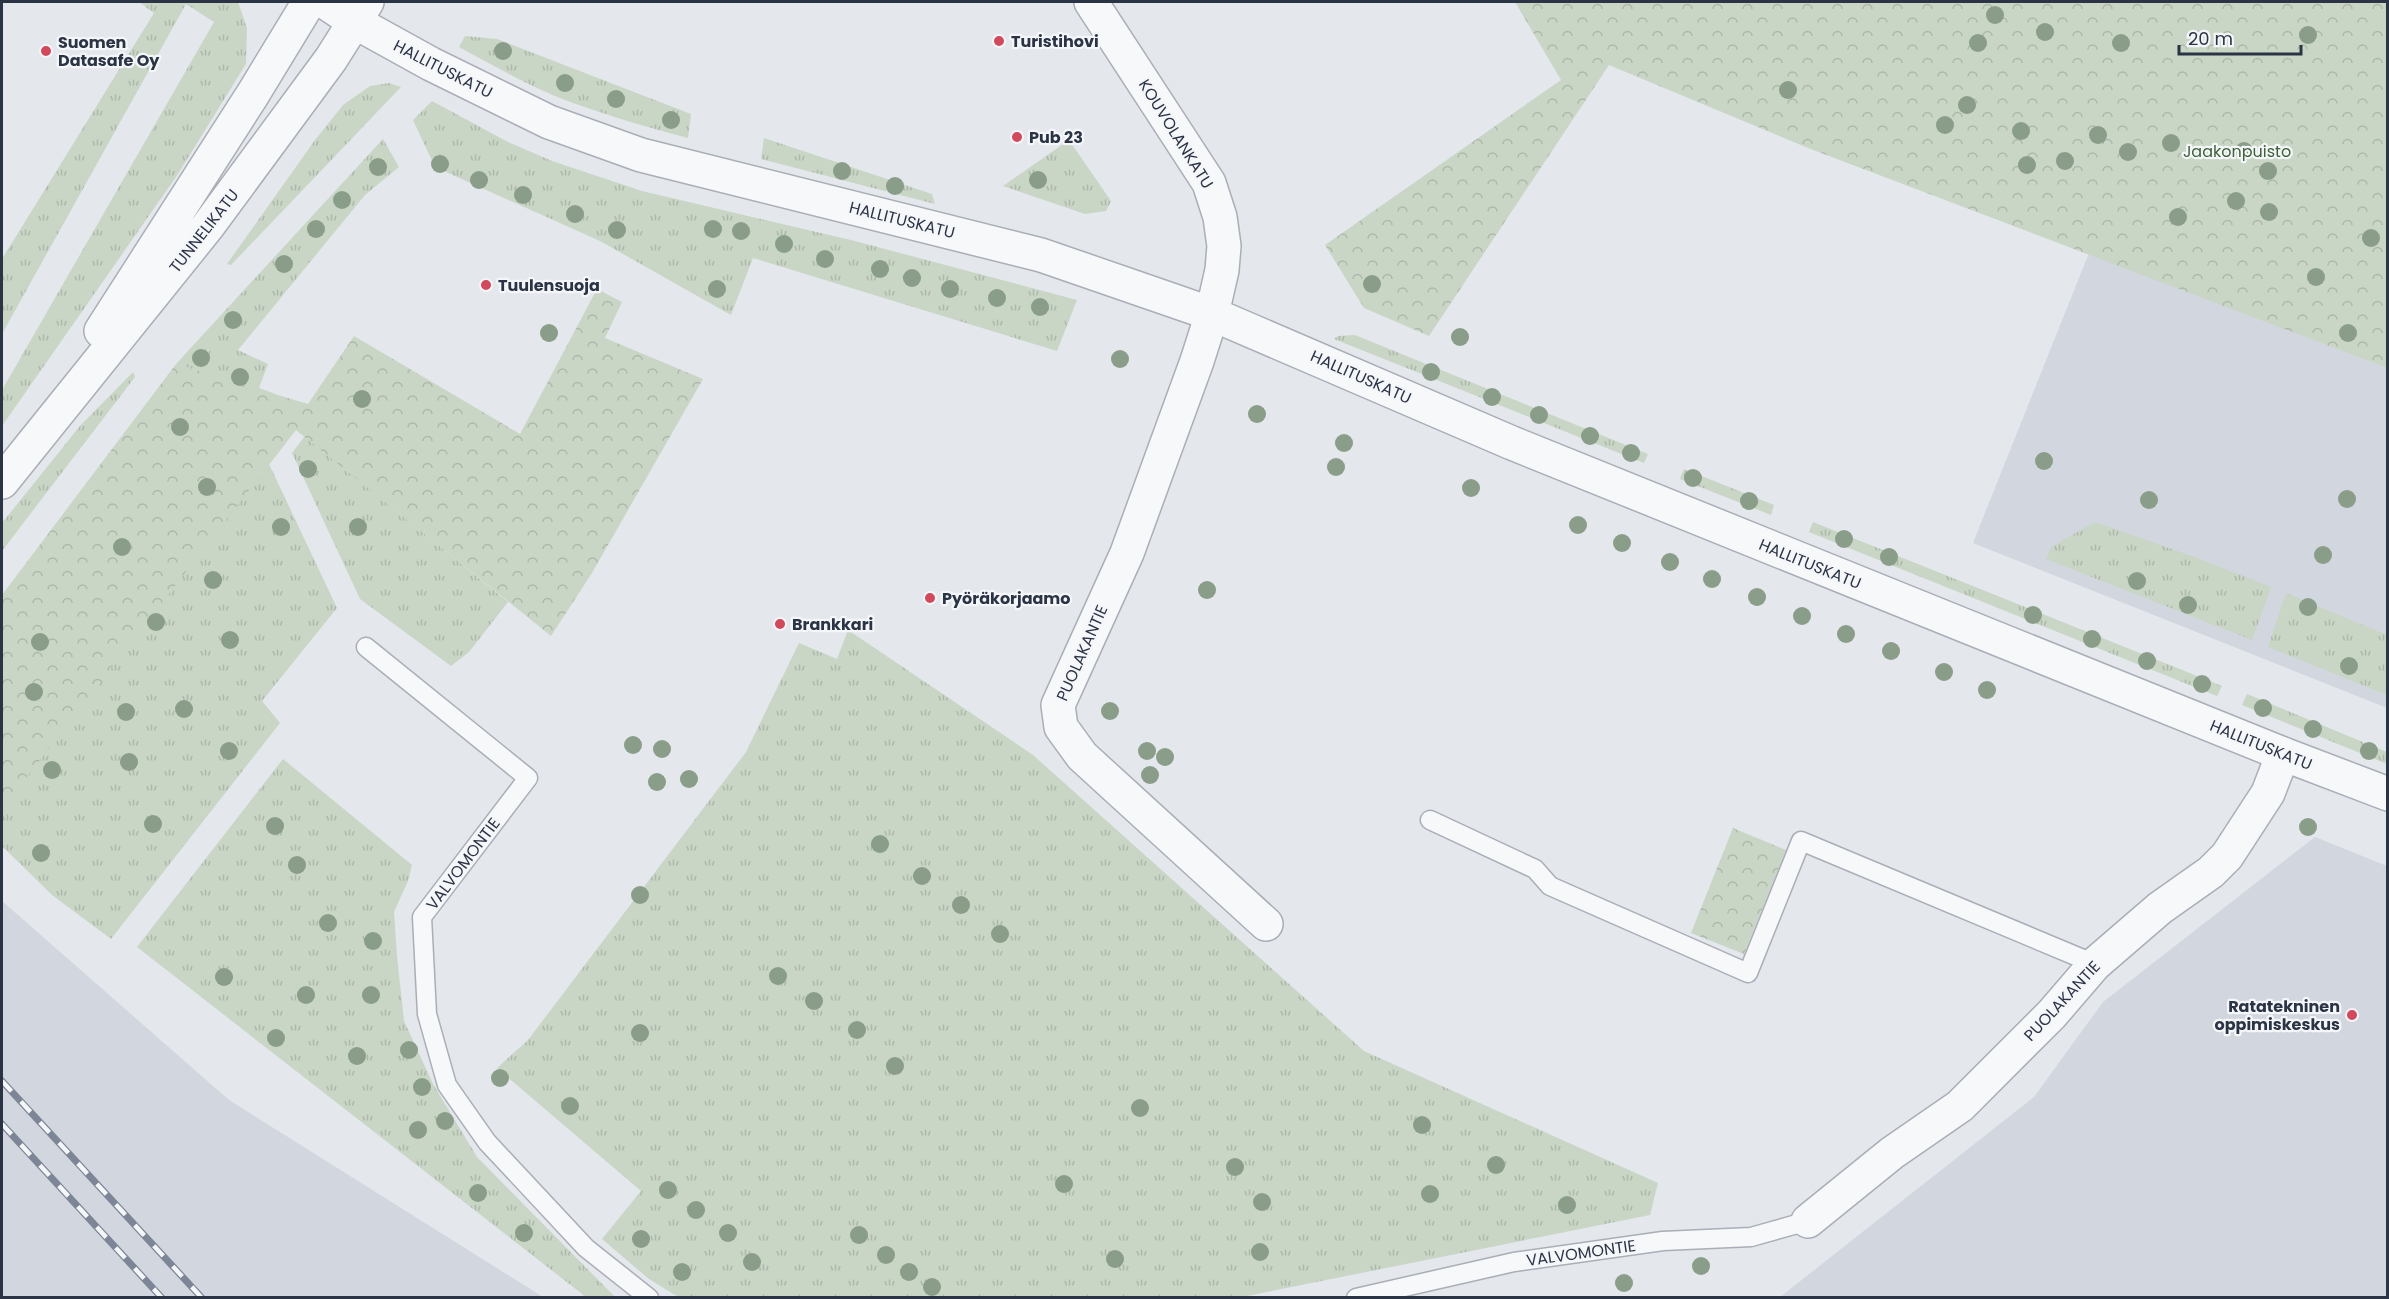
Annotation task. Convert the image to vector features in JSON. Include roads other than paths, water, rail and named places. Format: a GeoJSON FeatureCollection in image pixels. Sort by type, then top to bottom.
{"type":"FeatureCollection","features":[{"type":"Feature","properties":{"kind":"street","name":"TUNNELIKATU"},"geometry":{"type":"LineString","coordinates":[[27,449],[309,2]]}},
{"type":"Feature","properties":{"kind":"street","name":"HALLITUSKATU"},"geometry":{"type":"LineString","coordinates":[[325,2],[361,12],[478,87],[549,123],[641,155],[1041,255],[1212,314],[1512,443],[2283,754],[2388,794]]}},
{"type":"Feature","properties":{"kind":"street","name":"KOUVOLANKATU"},"geometry":{"type":"LineString","coordinates":[[1091,2],[1209,183],[1220,218],[1224,246],[1222,270],[1212,314]]}},
{"type":"Feature","properties":{"kind":"street","name":"TUNNELIKATU"},"geometry":{"type":"LineString","coordinates":[[2,482],[208,226],[267,148],[361,12]]}},
{"type":"Feature","properties":{"kind":"street","name":"PUOLAKANTIE"},"geometry":{"type":"LineString","coordinates":[[1212,314],[1127,553],[1058,705],[1061,727],[1082,756],[1266,924]]}},
{"type":"Feature","properties":{"kind":"street","name":"PUOLAKANTIE"},"geometry":{"type":"LineString","coordinates":[[1808,1221],[1892,1153],[1960,1106],[2052,1014],[2095,964],[2160,908],[2211,872],[2227,856],[2268,793],[2283,754]]}},
{"type":"Feature","properties":{"kind":"lane","name":"VALVOMONTIE"},"geometry":{"type":"LineString","coordinates":[[366,646],[528,777],[422,917],[427,1014],[447,1085],[487,1142],[586,1248],[649,1298]]}},
{"type":"Feature","properties":{"kind":"lane"},"geometry":{"type":"LineString","coordinates":[[1430,820],[1535,869],[1550,886],[1748,973],[1801,841],[2095,964]]}},
{"type":"Feature","properties":{"kind":"lane","name":"VALVOMONTIE"},"geometry":{"type":"LineString","coordinates":[[1356,1298],[1514,1262],[1663,1241],[1751,1237],[1808,1221]]}},
{"type":"Feature","properties":{"kind":"railway"},"geometry":{"type":"LineString","coordinates":[[2,1081],[202,1298]]}},
{"type":"Feature","properties":{"kind":"railway"},"geometry":{"type":"LineString","coordinates":[[2,1124],[162,1298]]}},
{"type":"Feature","properties":{"kind":"place","name":"Turistihovi"},"geometry":{"type":"Point","coordinates":[999,41]}},
{"type":"Feature","properties":{"kind":"place","name":"Suomen Datasafe Oy"},"geometry":{"type":"Point","coordinates":[46,51]}},
{"type":"Feature","properties":{"kind":"place","name":"Pub 23"},"geometry":{"type":"Point","coordinates":[1017,137]}},
{"type":"Feature","properties":{"kind":"place","name":"Tuulensuoja"},"geometry":{"type":"Point","coordinates":[486,285]}},
{"type":"Feature","properties":{"kind":"place","name":"Pyöräkorjaamo"},"geometry":{"type":"Point","coordinates":[930,598]}},
{"type":"Feature","properties":{"kind":"place","name":"Brankkari"},"geometry":{"type":"Point","coordinates":[780,624]}},
{"type":"Feature","properties":{"kind":"place","name":"Ratatekninen oppimiskeskus"},"geometry":{"type":"Point","coordinates":[2352,1015]}},
{"type":"Feature","properties":{"kind":"park label","name":"Jaakonpuisto"},"geometry":{"type":"Point","coordinates":[2237,151]}}]}
